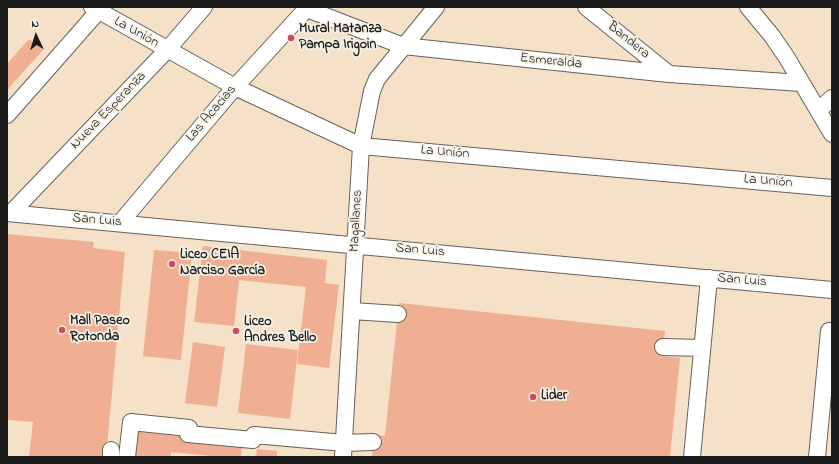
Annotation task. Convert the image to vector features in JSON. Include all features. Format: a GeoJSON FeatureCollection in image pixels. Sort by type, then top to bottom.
{"type":"FeatureCollection","features":[{"type":"Feature","properties":{"kind":"street","name":"Nueva Esperanza"},"geometry":{"type":"LineString","coordinates":[[9,213],[167,50],[204,7]]}},
{"type":"Feature","properties":{"kind":"street","name":"Magallanes"},"geometry":{"type":"LineString","coordinates":[[343,450],[361,146],[372,91],[377,79],[436,7]]}},
{"type":"Feature","properties":{"kind":"street","name":"Bandera"},"geometry":{"type":"LineString","coordinates":[[586,7],[669,74]]}},
{"type":"Feature","properties":{"kind":"street"},"geometry":{"type":"LineString","coordinates":[[748,7],[772,36],[819,110],[832,134]]}},
{"type":"Feature","properties":{"kind":"street","name":"La Unión"},"geometry":{"type":"LineString","coordinates":[[97,8],[167,50],[235,87],[361,146],[832,188]]}},
{"type":"Feature","properties":{"kind":"street"},"geometry":{"type":"LineString","coordinates":[[7,115],[97,8]]}},
{"type":"Feature","properties":{"kind":"street","name":"Esmeralda"},"geometry":{"type":"LineString","coordinates":[[308,8],[403,46],[669,74],[801,83]]}},
{"type":"Feature","properties":{"kind":"street","name":"Las Acacias"},"geometry":{"type":"LineString","coordinates":[[120,223],[235,87],[308,8]]}},
{"type":"Feature","properties":{"kind":"street"},"geometry":{"type":"LineString","coordinates":[[819,110],[832,98]]}},
{"type":"Feature","properties":{"kind":"street","name":"San Luis"},"geometry":{"type":"LineString","coordinates":[[9,213],[832,290]]}},
{"type":"Feature","properties":{"kind":"street"},"geometry":{"type":"LineString","coordinates":[[692,457],[709,278]]}},
{"type":"Feature","properties":{"kind":"street"},"geometry":{"type":"LineString","coordinates":[[352,311],[398,314]]}},
{"type":"Feature","properties":{"kind":"street"},"geometry":{"type":"LineString","coordinates":[[817,457],[829,331]]}},
{"type":"Feature","properties":{"kind":"street"},"geometry":{"type":"LineString","coordinates":[[663,347],[702,348]]}},
{"type":"Feature","properties":{"kind":"street"},"geometry":{"type":"LineString","coordinates":[[681,457],[685,432],[696,417]]}},
{"type":"Feature","properties":{"kind":"street"},"geometry":{"type":"LineString","coordinates":[[127,457],[131,422],[189,428],[188,434],[195,435],[253,440],[254,435],[343,450],[373,442]]}},
{"type":"Feature","properties":{"kind":"building"},"geometry":{"type":"Polygon","coordinates":[[[29,39],[43,50],[7,90],[7,64],[29,39]]]}},
{"type":"Feature","properties":{"kind":"building","name":"Mall Paseo Rotonda"},"geometry":{"type":"Polygon","coordinates":[[[7,234],[94,242],[93,248],[125,252],[106,457],[29,457],[33,422],[7,420],[7,234]]]}},
{"type":"Feature","properties":{"kind":"building"},"geometry":{"type":"Polygon","coordinates":[[[203,246],[327,260],[325,283],[339,285],[329,368],[297,364],[306,287],[239,280],[234,326],[194,322],[203,246]]]}},
{"type":"Feature","properties":{"kind":"building"},"geometry":{"type":"Polygon","coordinates":[[[154,250],[192,253],[181,360],[143,356],[154,250]]]}},
{"type":"Feature","properties":{"kind":"building","name":"Lider"},"geometry":{"type":"Polygon","coordinates":[[[399,303],[665,331],[662,356],[680,358],[670,457],[372,457],[374,435],[385,436],[399,303]]]}},
{"type":"Feature","properties":{"kind":"building"},"geometry":{"type":"Polygon","coordinates":[[[193,342],[225,347],[217,407],[185,403],[193,342]]]}},
{"type":"Feature","properties":{"kind":"building"},"geometry":{"type":"Polygon","coordinates":[[[246,344],[298,350],[290,419],[238,413],[246,344]]]}},
{"type":"Feature","properties":{"kind":"building"},"geometry":{"type":"Polygon","coordinates":[[[132,431],[242,443],[241,457],[220,457],[171,452],[171,457],[129,457],[132,431]]]}},
{"type":"Feature","properties":{"kind":"building"},"geometry":{"type":"Polygon","coordinates":[[[257,449],[277,451],[277,457],[256,457],[257,449]]]}},
{"type":"Feature","properties":{"kind":"place","name":"Mural Matanza Pampa Irigoin"},"geometry":{"type":"Point","coordinates":[291,38]}},
{"type":"Feature","properties":{"kind":"place","name":"Liceo CEIA Narciso García"},"geometry":{"type":"Point","coordinates":[172,264]}},
{"type":"Feature","properties":{"kind":"place","name":"Mall Paseo Rotonda"},"geometry":{"type":"Point","coordinates":[62,330]}},
{"type":"Feature","properties":{"kind":"place","name":"Liceo Andres Bello"},"geometry":{"type":"Point","coordinates":[236,331]}},
{"type":"Feature","properties":{"kind":"place","name":"Lider"},"geometry":{"type":"Point","coordinates":[533,397]}}]}
